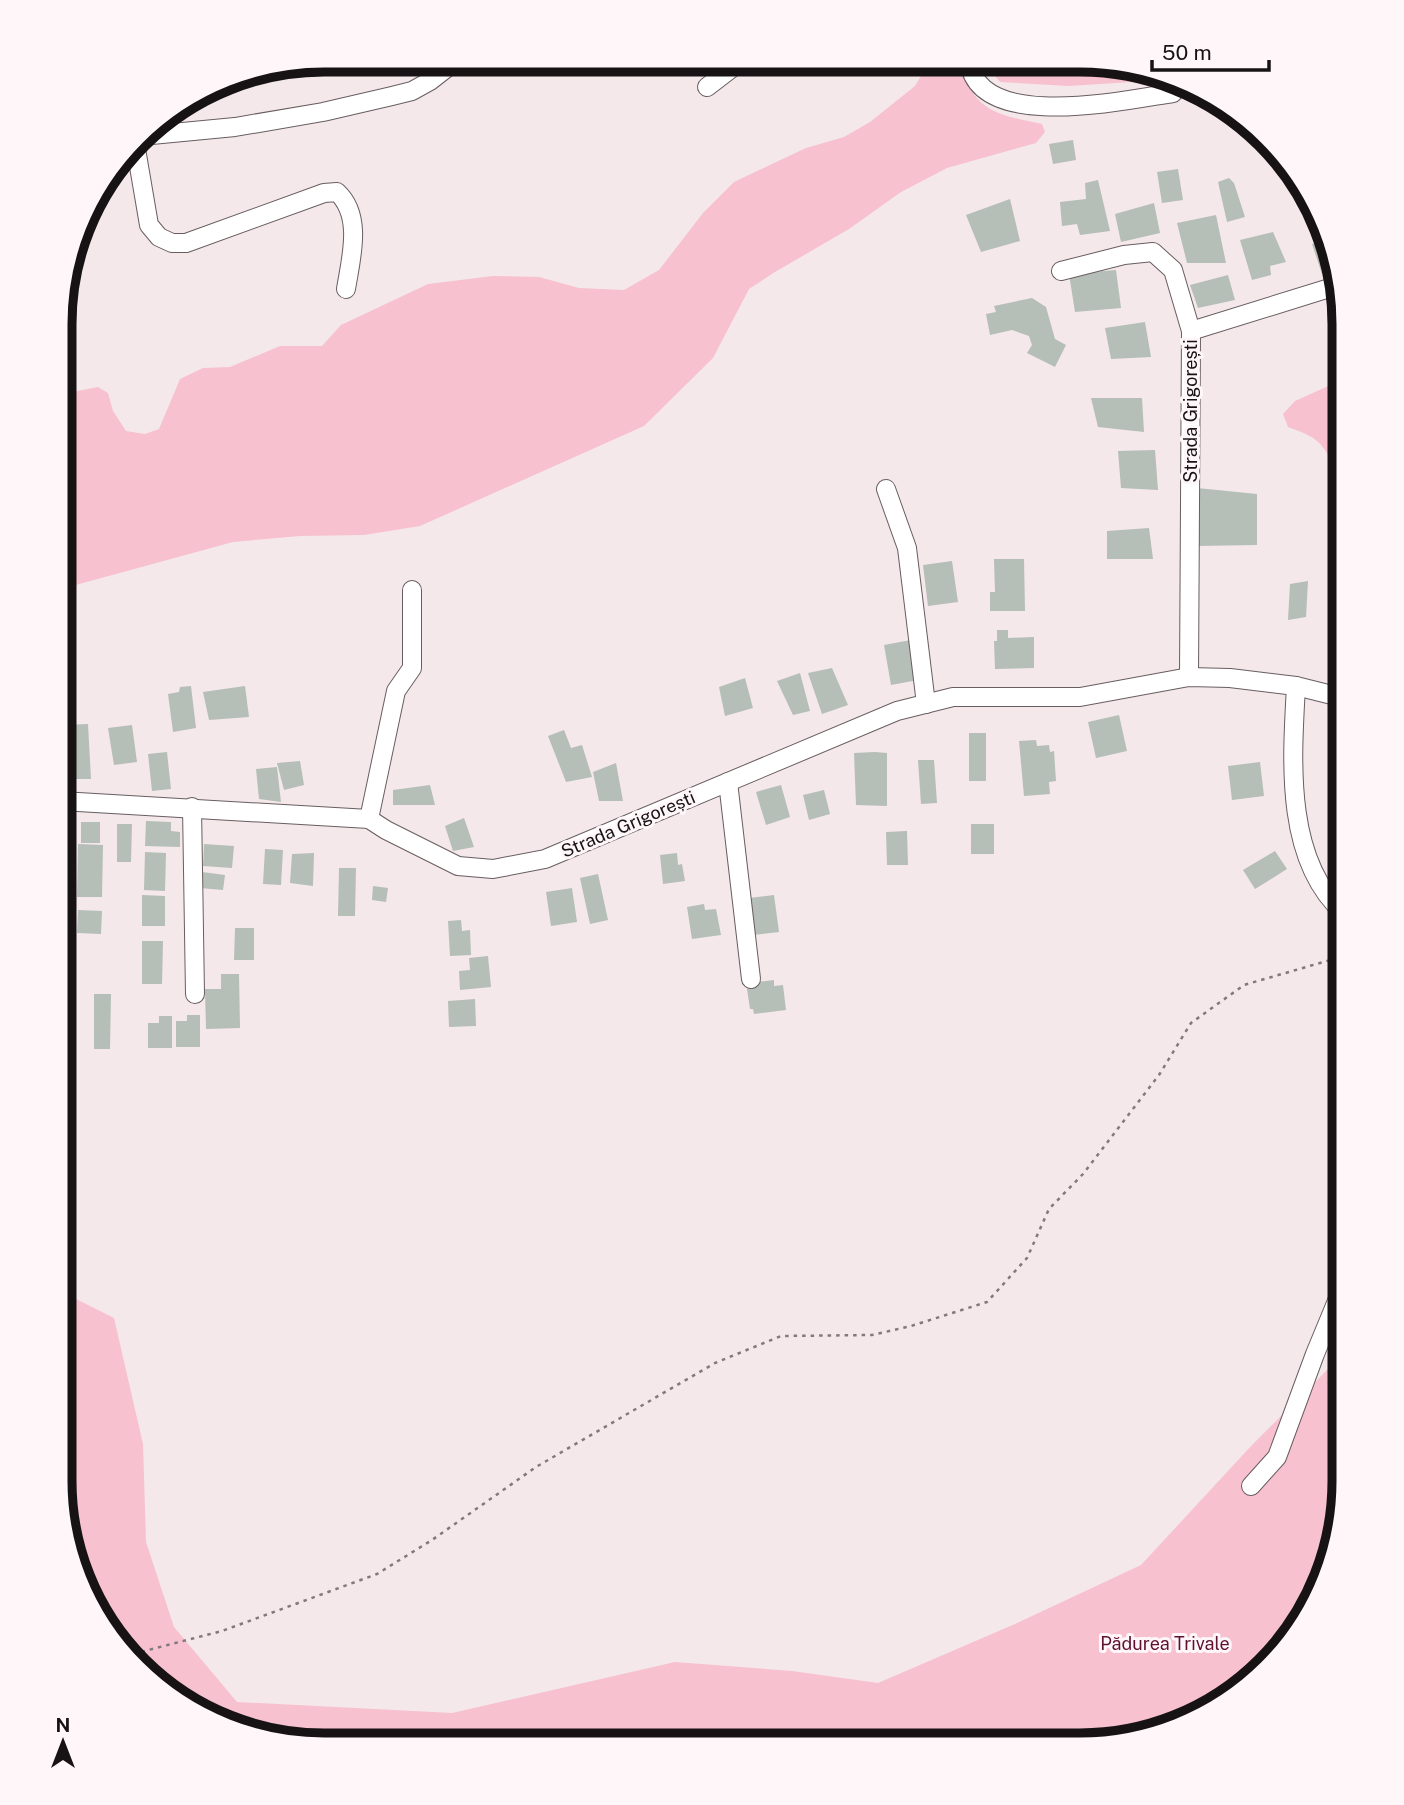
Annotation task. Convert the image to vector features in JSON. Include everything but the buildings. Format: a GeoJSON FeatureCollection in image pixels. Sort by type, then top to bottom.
{"type":"FeatureCollection","features":[{"type":"Feature","properties":{"kind":"street"},"geometry":{"type":"LineString","coordinates":[[158,134],[234,127],[323,112],[412,91],[442,72]]}},
{"type":"Feature","properties":{"kind":"street"},"geometry":{"type":"LineString","coordinates":[[707,87],[727,72]]}},
{"type":"Feature","properties":{"kind":"street"},"geometry":{"type":"LineString","coordinates":[[972,72],[982,89],[1002,100],[1021,104],[1070,107],[1173,93]]}},
{"type":"Feature","properties":{"kind":"street"},"geometry":{"type":"LineString","coordinates":[[137,155],[149,225],[159,237],[172,243],[186,243],[324,193],[337,192],[345,199],[352,214],[353,246],[346,289]]}},
{"type":"Feature","properties":{"kind":"street","name":"Strada Grigorești"},"geometry":{"type":"LineString","coordinates":[[1061,271],[1153,252],[1173,270],[1191,331],[1189,677]]}},
{"type":"Feature","properties":{"kind":"street"},"geometry":{"type":"LineString","coordinates":[[1191,331],[1329,288]]}},
{"type":"Feature","properties":{"kind":"street"},"geometry":{"type":"LineString","coordinates":[[886,489],[907,548],[926,704]]}},
{"type":"Feature","properties":{"kind":"street"},"geometry":{"type":"LineString","coordinates":[[369,819],[396,691],[412,668],[412,590]]}},
{"type":"Feature","properties":{"kind":"street","name":"Strada Grigorești"},"geometry":{"type":"LineString","coordinates":[[72,802],[369,819],[458,866],[494,869],[545,859],[897,710],[953,697],[1080,697],[1189,677],[1230,678],[1296,686],[1332,695]]}},
{"type":"Feature","properties":{"kind":"street"},"geometry":{"type":"LineString","coordinates":[[1296,686],[1293,742],[1303,850],[1320,884],[1332,898]]}},
{"type":"Feature","properties":{"kind":"street"},"geometry":{"type":"LineString","coordinates":[[728,782],[751,979]]}},
{"type":"Feature","properties":{"kind":"street"},"geometry":{"type":"LineString","coordinates":[[192,807],[195,995]]}},
{"type":"Feature","properties":{"kind":"street"},"geometry":{"type":"LineString","coordinates":[[1251,1486],[1277,1457],[1332,1313]]}},
{"type":"Feature","properties":{"kind":"path"},"geometry":{"type":"LineString","coordinates":[[139,1652],[222,1631],[377,1573],[432,1539],[536,1467],[715,1363],[781,1336],[872,1335],[911,1326],[987,1302],[1027,1258],[1049,1209],[1083,1174],[1159,1075],[1191,1023],[1244,985],[1332,959]]}},
{"type":"Feature","properties":{"kind":"green space"},"geometry":{"type":"Polygon","coordinates":[[[923,72],[963,72],[972,91],[988,108],[1042,124],[1045,132],[1036,143],[947,168],[901,192],[849,229],[749,289],[713,358],[644,426],[420,526],[364,535],[300,536],[233,542],[72,586],[72,392],[98,387],[108,393],[113,411],[126,431],[145,434],[159,429],[180,379],[203,368],[230,367],[280,346],[322,346],[341,325],[428,284],[493,276],[539,277],[579,288],[624,290],[659,270],[703,213],[734,182],[806,148],[844,137],[870,122],[915,86],[923,72]]]}},
{"type":"Feature","properties":{"kind":"green space"},"geometry":{"type":"Polygon","coordinates":[[[992,72],[1097,72],[1148,81],[1069,86],[1000,82],[992,72]]]}},
{"type":"Feature","properties":{"kind":"green space"},"geometry":{"type":"Polygon","coordinates":[[[1332,384],[1332,463],[1316,440],[1288,427],[1283,414],[1295,401],[1332,384]]]}},
{"type":"Feature","properties":{"kind":"green space","name":"Pădurea Trivale"},"geometry":{"type":"Polygon","coordinates":[[[72,1297],[114,1318],[143,1444],[146,1542],[174,1627],[237,1702],[452,1713],[675,1662],[792,1671],[878,1683],[1015,1624],[1141,1565],[1252,1445],[1332,1364],[1330,1514],[1319,1562],[1290,1621],[1270,1647],[1246,1671],[1220,1691],[1161,1720],[1097,1733],[307,1733],[259,1725],[227,1714],[184,1691],[158,1671],[124,1635],[91,1578],[80,1546],[72,1498],[72,1297]]]}}]}
